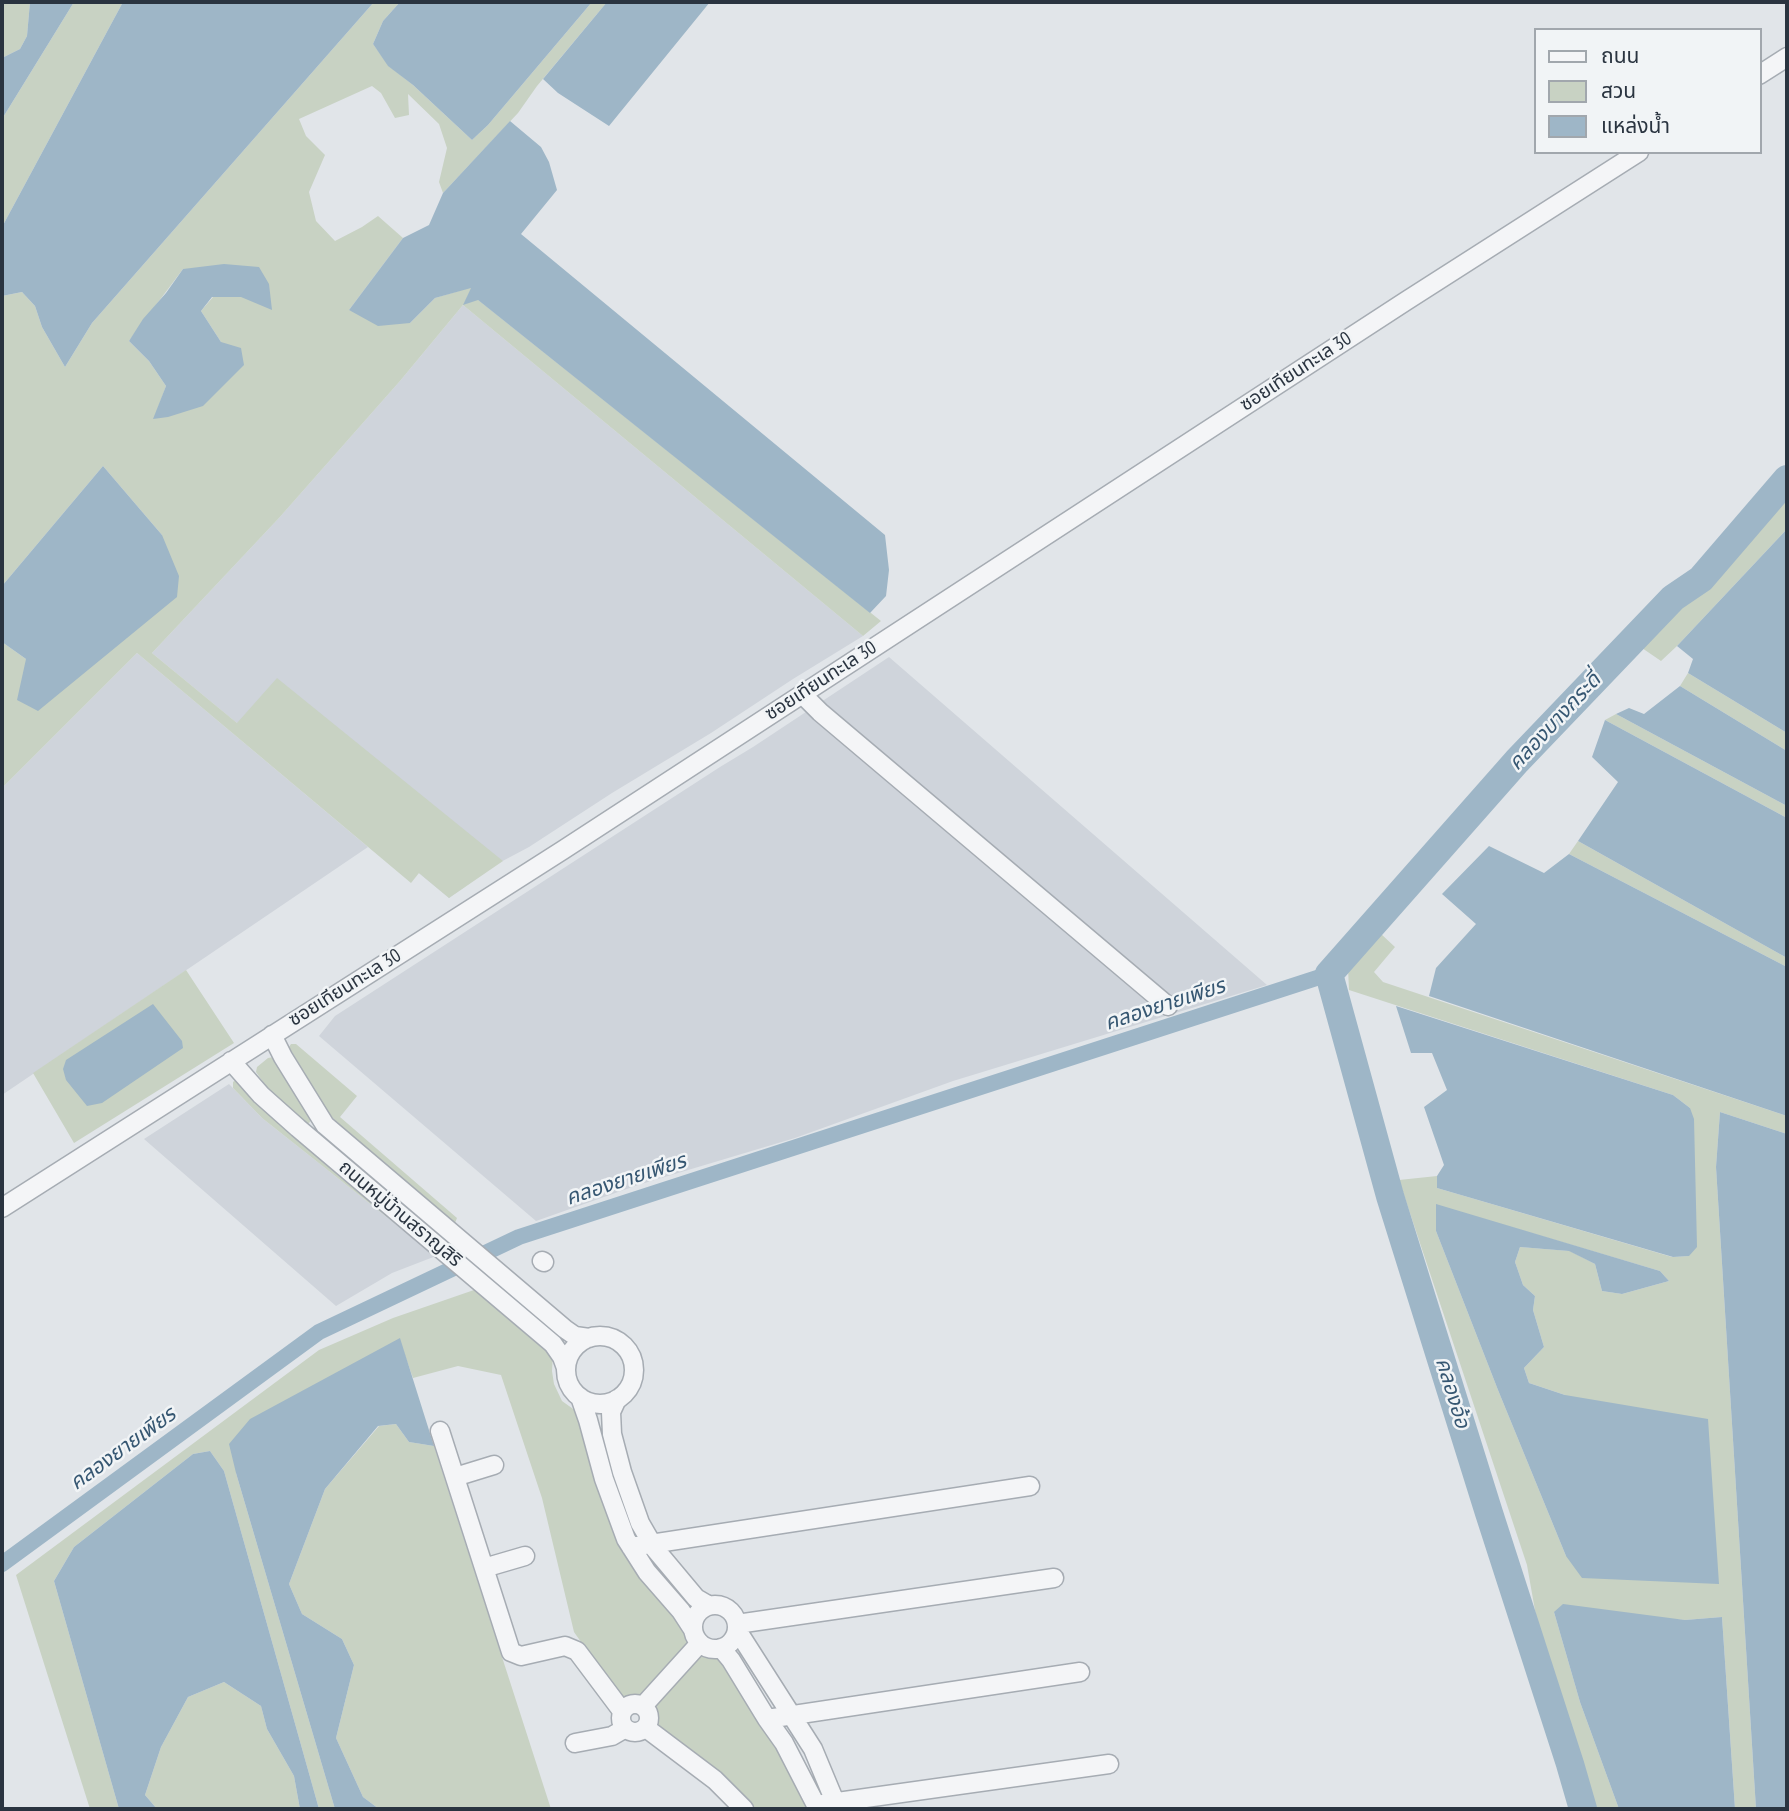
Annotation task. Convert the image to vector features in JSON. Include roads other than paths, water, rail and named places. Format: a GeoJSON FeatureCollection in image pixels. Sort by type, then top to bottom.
{"type":"FeatureCollection","features":[{"type":"Feature","properties":{"kind":"street"},"geometry":{"type":"LineString","coordinates":[[1761,74],[1787,57]]}},
{"type":"Feature","properties":{"kind":"street","name":"ซอยเทียนทะเล 30"},"geometry":{"type":"LineString","coordinates":[[2,1208],[559,852],[1637,154]]}},
{"type":"Feature","properties":{"kind":"street"},"geometry":{"type":"LineString","coordinates":[[803,694],[820,712],[1168,1006]]}},
{"type":"Feature","properties":{"kind":"street","name":"ถนนหมู่บ้านสราญสิริ"},"geometry":{"type":"LineString","coordinates":[[272,1035],[325,1125],[575,1336],[589,1338]]}},
{"type":"Feature","properties":{"kind":"street","name":"ถนนหมู่บ้านสราญสิริ"},"geometry":{"type":"LineString","coordinates":[[231,1061],[261,1095],[303,1133],[553,1344],[566,1368]]}},
{"type":"Feature","properties":{"kind":"street"},"geometry":{"type":"LineString","coordinates":[[303,1133],[313,1130],[318,1123],[317,1112]]}},
{"type":"Feature","properties":{"kind":"street"},"geometry":{"type":"LineString","coordinates":[[390,1207],[404,1191]]}},
{"type":"Feature","properties":{"kind":"street"},"geometry":{"type":"LineString","coordinates":[[600,1336],[620,1343],[632,1360],[633,1371],[626,1391],[617,1399],[594,1403],[574,1393],[568,1383],[566,1368],[572,1350],[580,1342],[600,1336]]}},
{"type":"Feature","properties":{"kind":"street"},"geometry":{"type":"LineString","coordinates":[[580,1397],[613,1508],[631,1547],[647,1572],[681,1611],[696,1636],[710,1649],[731,1643],[737,1627]]}},
{"type":"Feature","properties":{"kind":"street"},"geometry":{"type":"LineString","coordinates":[[617,1399],[611,1412],[612,1434],[640,1524],[696,1598],[708,1605],[723,1606],[734,1615],[737,1627],[813,1749],[837,1806]]}},
{"type":"Feature","properties":{"kind":"street"},"geometry":{"type":"LineString","coordinates":[[440,1431],[511,1652],[521,1656],[565,1646],[577,1651],[623,1720],[633,1733],[646,1728],[649,1714],[639,1704],[629,1705],[623,1720],[612,1736],[575,1743]]}},
{"type":"Feature","properties":{"kind":"street"},"geometry":{"type":"LineString","coordinates":[[455,1476],[494,1465]]}},
{"type":"Feature","properties":{"kind":"street"},"geometry":{"type":"LineString","coordinates":[[631,1547],[1030,1486]]}},
{"type":"Feature","properties":{"kind":"street"},"geometry":{"type":"LineString","coordinates":[[484,1568],[524,1556]]}},
{"type":"Feature","properties":{"kind":"street"},"geometry":{"type":"LineString","coordinates":[[737,1627],[1054,1578]]}},
{"type":"Feature","properties":{"kind":"street"},"geometry":{"type":"LineString","coordinates":[[643,1706],[696,1636],[696,1614],[708,1605]]}},
{"type":"Feature","properties":{"kind":"street"},"geometry":{"type":"LineString","coordinates":[[720,1648],[731,1660],[784,1743],[817,1807],[1109,1764]]}},
{"type":"Feature","properties":{"kind":"street"},"geometry":{"type":"LineString","coordinates":[[767,1719],[1080,1672]]}},
{"type":"Feature","properties":{"kind":"street"},"geometry":{"type":"LineString","coordinates":[[646,1728],[715,1780],[744,1809]]}},
{"type":"Feature","properties":{"kind":"water"},"geometry":{"type":"Polygon","coordinates":[[[30,2],[74,2],[2,119],[2,58],[20,49],[27,36],[30,2]]]}},
{"type":"Feature","properties":{"kind":"water"},"geometry":{"type":"Polygon","coordinates":[[[123,2],[374,2],[92,323],[65,367],[42,327],[35,306],[22,292],[2,296],[2,227],[123,2]]]}},
{"type":"Feature","properties":{"kind":"water"},"geometry":{"type":"Polygon","coordinates":[[[400,2],[592,2],[488,125],[472,140],[413,85],[388,66],[373,44],[383,21],[400,2]]]}},
{"type":"Feature","properties":{"kind":"water"},"geometry":{"type":"Polygon","coordinates":[[[607,2],[710,2],[609,126],[558,93],[543,79],[607,2]]]}},
{"type":"Feature","properties":{"kind":"water"},"geometry":{"type":"Polygon","coordinates":[[[510,121],[541,147],[549,162],[557,190],[521,234],[885,535],[889,570],[886,596],[870,613],[478,300],[463,305],[471,288],[435,298],[410,323],[378,326],[349,310],[403,238],[429,225],[443,193],[510,121]]]}},
{"type":"Feature","properties":{"kind":"water"},"geometry":{"type":"Polygon","coordinates":[[[224,264],[259,267],[269,284],[272,310],[241,297],[212,297],[201,311],[221,342],[241,348],[244,365],[203,406],[153,419],[166,386],[149,361],[129,341],[183,269],[224,264]]]}},
{"type":"Feature","properties":{"kind":"water"},"geometry":{"type":"Polygon","coordinates":[[[103,466],[162,535],[179,576],[177,597],[38,711],[17,700],[26,659],[2,642],[2,586],[103,466]]]}},
{"type":"Feature","properties":{"kind":"water"},"geometry":{"type":"Polygon","coordinates":[[[1787,529],[1787,733],[1688,673],[1693,659],[1677,646],[1787,529]]]}},
{"type":"Feature","properties":{"kind":"water"},"geometry":{"type":"Polygon","coordinates":[[[1680,686],[1787,751],[1787,806],[1616,714],[1629,708],[1644,714],[1680,686]]]}},
{"type":"Feature","properties":{"kind":"water"},"geometry":{"type":"Polygon","coordinates":[[[1605,720],[1787,818],[1787,958],[1578,841],[1618,782],[1592,757],[1605,720]]]}},
{"type":"Feature","properties":{"kind":"water"},"geometry":{"type":"Polygon","coordinates":[[[1489,846],[1544,873],[1569,854],[1787,967],[1787,1116],[1429,996],[1436,968],[1476,924],[1442,894],[1489,846]]]}},
{"type":"Feature","properties":{"kind":"water"},"geometry":{"type":"Polygon","coordinates":[[[153,1004],[182,1041],[183,1048],[102,1103],[87,1106],[66,1080],[63,1069],[66,1060],[153,1004]]]}},
{"type":"Feature","properties":{"kind":"water"},"geometry":{"type":"Polygon","coordinates":[[[1396,1006],[1673,1095],[1690,1108],[1694,1119],[1697,1247],[1689,1256],[1673,1257],[1437,1188],[1437,1176],[1444,1165],[1424,1107],[1447,1090],[1432,1053],[1411,1053],[1396,1006]]]}},
{"type":"Feature","properties":{"kind":"water"},"geometry":{"type":"Polygon","coordinates":[[[1720,1112],[1787,1134],[1787,1809],[1756,1809],[1716,1167],[1720,1112]]]}},
{"type":"Feature","properties":{"kind":"water"},"geometry":{"type":"Polygon","coordinates":[[[1436,1204],[1660,1271],[1669,1281],[1622,1294],[1602,1291],[1595,1264],[1569,1251],[1520,1247],[1515,1262],[1523,1285],[1535,1296],[1533,1310],[1544,1347],[1524,1368],[1529,1383],[1565,1395],[1708,1419],[1719,1584],[1582,1578],[1566,1556],[1498,1390],[1436,1231],[1436,1204]]]}},
{"type":"Feature","properties":{"kind":"water"},"geometry":{"type":"Polygon","coordinates":[[[400,1338],[434,1446],[409,1442],[396,1424],[378,1426],[325,1489],[289,1584],[302,1614],[342,1639],[354,1665],[336,1738],[363,1797],[379,1809],[335,1809],[229,1444],[250,1419],[400,1338]]]}},
{"type":"Feature","properties":{"kind":"water"},"geometry":{"type":"Polygon","coordinates":[[[210,1451],[224,1471],[319,1809],[300,1809],[294,1776],[267,1729],[261,1706],[224,1682],[188,1697],[161,1747],[145,1795],[157,1809],[119,1809],[54,1581],[74,1547],[193,1454],[210,1451]]]}},
{"type":"Feature","properties":{"kind":"water"},"geometry":{"type":"Polygon","coordinates":[[[1563,1604],[1685,1620],[1722,1617],[1735,1809],[1619,1809],[1580,1702],[1554,1612],[1563,1604]]]}},
{"type":"Feature","properties":{"kind":"waterway","name":"คลองอ้อ"},"geometry":{"type":"LineString","coordinates":[[1583,1809],[1390,1196],[1329,974],[1517,761],[1673,598],[1701,579],[1787,479]]}},
{"type":"Feature","properties":{"kind":"waterway","name":"คลองยายเพียร"},"geometry":{"type":"LineString","coordinates":[[2,1564],[319,1332],[519,1237],[1329,974]]}},
{"type":"Feature","properties":{"kind":"water label","name":"คลองบางกระดี่"},"geometry":{"type":"Point","coordinates":[1555,722]}}]}
